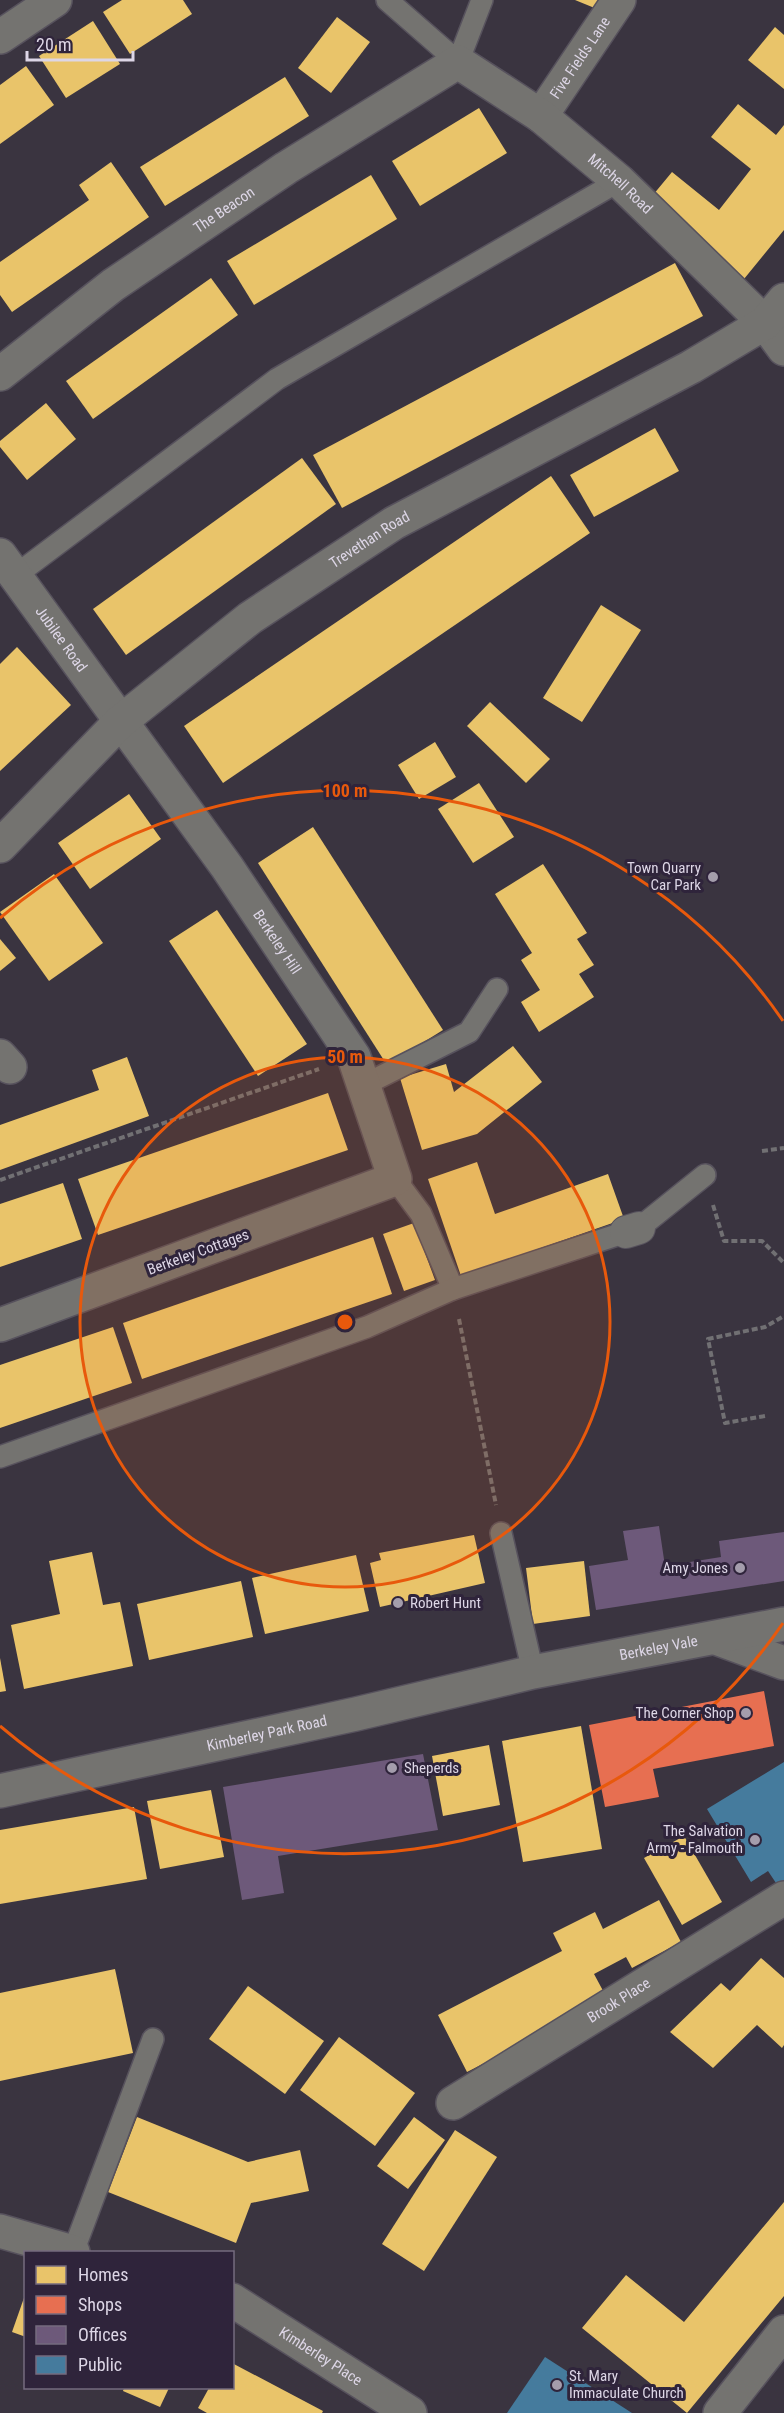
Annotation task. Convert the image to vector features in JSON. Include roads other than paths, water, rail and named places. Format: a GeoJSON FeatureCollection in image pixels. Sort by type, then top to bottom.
{"type":"FeatureCollection","features":[{"type":"Feature","properties":{"kind":"street"},"geometry":{"type":"LineString","coordinates":[[0,37],[56,0]]}},
{"type":"Feature","properties":{"kind":"street","name":"Five Fields Lane"},"geometry":{"type":"LineString","coordinates":[[541,116],[619,0]]}},
{"type":"Feature","properties":{"kind":"street","name":"Mitchell Road"},"geometry":{"type":"LineString","coordinates":[[458,62],[541,116],[775,311],[784,350]]}},
{"type":"Feature","properties":{"kind":"street","name":"The Beacon"},"geometry":{"type":"LineString","coordinates":[[0,374],[123,279],[286,168],[458,62]]}},
{"type":"Feature","properties":{"kind":"street","name":"Trevethan Road"},"geometry":{"type":"LineString","coordinates":[[0,846],[120,722],[250,618],[394,523],[691,367],[775,311]]}},
{"type":"Feature","properties":{"kind":"street","name":"Jubilee Road"},"geometry":{"type":"LineString","coordinates":[[8,565],[120,722]]}},
{"type":"Feature","properties":{"kind":"street","name":"Berkeley Hill"},"geometry":{"type":"LineString","coordinates":[[120,722],[226,867],[359,1071],[395,1179]]}},
{"type":"Feature","properties":{"kind":"street","name":"Berkeley Cottages"},"geometry":{"type":"LineString","coordinates":[[0,1325],[395,1179]]}},
{"type":"Feature","properties":{"kind":"street","name":"Berkeley Vale"},"geometry":{"type":"LineString","coordinates":[[533,1672],[784,1624]]}},
{"type":"Feature","properties":{"kind":"street"},"geometry":{"type":"LineString","coordinates":[[716,1638],[784,1664]]}},
{"type":"Feature","properties":{"kind":"street","name":"Kimberley Park Road"},"geometry":{"type":"LineString","coordinates":[[0,1791],[356,1714],[533,1672]]}},
{"type":"Feature","properties":{"kind":"street","name":"Brook Place"},"geometry":{"type":"LineString","coordinates":[[453,2103],[784,1898]]}},
{"type":"Feature","properties":{"kind":"street"},"geometry":{"type":"LineString","coordinates":[[0,2231],[66,2251]]}},
{"type":"Feature","properties":{"kind":"street","name":"Kimberley Place"},"geometry":{"type":"LineString","coordinates":[[234,2301],[410,2413]]}},
{"type":"Feature","properties":{"kind":"street"},"geometry":{"type":"LineString","coordinates":[[720,2413],[784,2332]]}},
{"type":"Feature","properties":{"kind":"lane"},"geometry":{"type":"LineString","coordinates":[[387,0],[458,62],[482,0]]}},
{"type":"Feature","properties":{"kind":"lane"},"geometry":{"type":"LineString","coordinates":[[8,565],[277,379],[619,181]]}},
{"type":"Feature","properties":{"kind":"lane"},"geometry":{"type":"LineString","coordinates":[[359,1071],[469,1032],[497,989]]}},
{"type":"Feature","properties":{"kind":"lane"},"geometry":{"type":"LineString","coordinates":[[0,1457],[367,1326],[453,1289],[632,1230],[705,1175]]}},
{"type":"Feature","properties":{"kind":"lane"},"geometry":{"type":"LineString","coordinates":[[395,1179],[421,1214],[453,1289]]}},
{"type":"Feature","properties":{"kind":"lane"},"geometry":{"type":"LineString","coordinates":[[501,1533],[533,1672]]}},
{"type":"Feature","properties":{"kind":"lane"},"geometry":{"type":"LineString","coordinates":[[74,2251],[153,2039]]}},
{"type":"Feature","properties":{"kind":"place","name":"Town Quarry Car Park"},"geometry":{"type":"Point","coordinates":[713,877]}},
{"type":"Feature","properties":{"kind":"place","name":"Amy Jones"},"geometry":{"type":"Point","coordinates":[740,1568]}},
{"type":"Feature","properties":{"kind":"place","name":"Robert Hunt"},"geometry":{"type":"Point","coordinates":[398,1603]}},
{"type":"Feature","properties":{"kind":"place","name":"The Corner Shop"},"geometry":{"type":"Point","coordinates":[746,1713]}},
{"type":"Feature","properties":{"kind":"place","name":"Sheperds"},"geometry":{"type":"Point","coordinates":[392,1768]}},
{"type":"Feature","properties":{"kind":"place","name":"The Salvation Army - Falmouth"},"geometry":{"type":"Point","coordinates":[755,1840]}},
{"type":"Feature","properties":{"kind":"place","name":"St. Mary Immaculate Church"},"geometry":{"type":"Point","coordinates":[557,2385]}}]}
